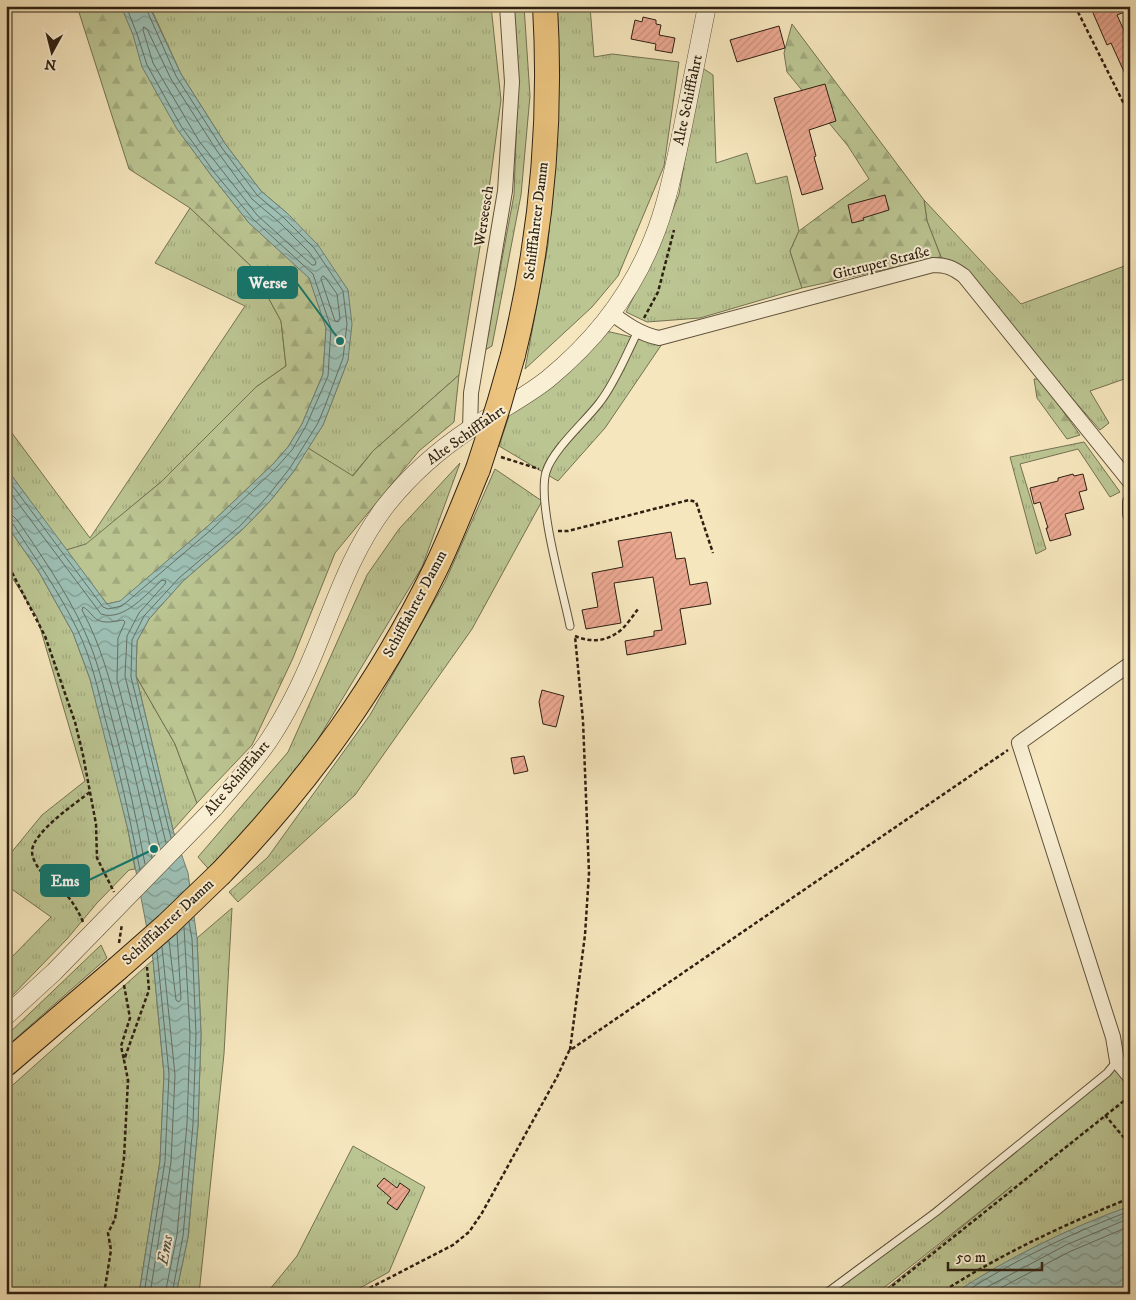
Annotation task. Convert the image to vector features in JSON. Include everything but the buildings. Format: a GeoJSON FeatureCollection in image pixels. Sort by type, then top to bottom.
{"type":"FeatureCollection","features":[{"type":"Feature","properties":{"kind":"highway","name":"Schifffahrter Damm"},"geometry":{"type":"LineString","coordinates":[[6,1064],[167,926],[254,839],[323,756],[356,708],[392,652],[428,585],[478,469],[500,404],[528,287],[542,183],[548,88],[544,6]]}},
{"type":"Feature","properties":{"kind":"street","name":"Werseesch"},"geometry":{"type":"LineString","coordinates":[[470,429],[471,393],[506,191],[512,82],[507,6]]}},
{"type":"Feature","properties":{"kind":"street","name":"Alte Schifffahrt"},"geometry":{"type":"LineString","coordinates":[[6,1016],[54,972],[90,930],[214,808],[251,764],[270,738],[294,696],[314,653],[334,598],[349,566],[365,536],[384,508],[421,467],[441,450],[548,379],[592,337],[611,313],[642,262],[653,239],[664,208],[707,6]]}},
{"type":"Feature","properties":{"kind":"street","name":"Gittruper Straße"},"geometry":{"type":"LineString","coordinates":[[611,313],[638,331],[648,336],[659,338],[933,265],[945,265],[954,268],[964,276],[1130,482]]}},
{"type":"Feature","properties":{"kind":"street"},"geometry":{"type":"LineString","coordinates":[[1130,502],[1130,514]]}},
{"type":"Feature","properties":{"kind":"street"},"geometry":{"type":"LineString","coordinates":[[1130,664],[1019,743],[1113,1037],[1117,1061],[1130,1077]]}},
{"type":"Feature","properties":{"kind":"lane"},"geometry":{"type":"LineString","coordinates":[[570,626],[550,532],[545,496],[546,471],[557,452],[602,401],[638,331]]}},
{"type":"Feature","properties":{"kind":"lane"},"geometry":{"type":"LineString","coordinates":[[825,1294],[936,1212],[1107,1073],[1117,1061]]}},
{"type":"Feature","properties":{"kind":"path"},"geometry":{"type":"LineString","coordinates":[[1075,6],[1124,104],[1130,104]]}},
{"type":"Feature","properties":{"kind":"path"},"geometry":{"type":"LineString","coordinates":[[501,457],[546,471]]}},
{"type":"Feature","properties":{"kind":"path"},"geometry":{"type":"LineString","coordinates":[[550,532],[568,531],[689,500],[696,502],[713,553]]}},
{"type":"Feature","properties":{"kind":"path"},"geometry":{"type":"LineString","coordinates":[[6,561],[45,636],[75,722],[84,755],[96,824],[97,858],[115,894]]}},
{"type":"Feature","properties":{"kind":"path"},"geometry":{"type":"LineString","coordinates":[[575,636],[584,640],[596,641],[617,633],[638,609]]}},
{"type":"Feature","properties":{"kind":"path"},"geometry":{"type":"LineString","coordinates":[[358,1294],[453,1245],[469,1232],[482,1213],[570,1051],[585,935],[589,873],[583,722],[575,636],[570,626]]}},
{"type":"Feature","properties":{"kind":"path"},"geometry":{"type":"LineString","coordinates":[[570,1051],[1019,743]]}},
{"type":"Feature","properties":{"kind":"path"},"geometry":{"type":"LineString","coordinates":[[90,792],[57,816],[35,842],[32,851],[34,860],[40,870],[73,902],[90,930]]}},
{"type":"Feature","properties":{"kind":"path"},"geometry":{"type":"LineString","coordinates":[[104,1294],[111,1250],[108,1233],[115,1219],[124,1158],[128,1080],[121,1046],[130,1018],[119,967],[122,925],[120,917]]}},
{"type":"Feature","properties":{"kind":"path"},"geometry":{"type":"LineString","coordinates":[[124,1060],[149,990],[147,967]]}},
{"type":"Feature","properties":{"kind":"path"},"geometry":{"type":"LineString","coordinates":[[882,1294],[1130,1096]]}},
{"type":"Feature","properties":{"kind":"path"},"geometry":{"type":"LineString","coordinates":[[1105,1115],[1130,1145]]}},
{"type":"Feature","properties":{"kind":"path"},"geometry":{"type":"LineString","coordinates":[[939,1294],[972,1272],[1032,1240],[1130,1198]]}},
{"type":"Feature","properties":{"kind":"green space"},"geometry":{"type":"Polygon","coordinates":[[[77,6],[121,6],[177,128],[249,223],[309,277],[326,328],[323,374],[302,424],[288,447],[273,464],[208,526],[121,601],[107,604],[66,550],[86,544],[161,482],[256,387],[286,366],[281,321],[251,266],[190,208],[129,169],[77,6]]]}},
{"type":"Feature","properties":{"kind":"green space"},"geometry":{"type":"Polygon","coordinates":[[[150,6],[491,6],[501,100],[487,204],[459,375],[373,451],[352,476],[308,448],[323,425],[348,360],[348,290],[288,214],[261,191],[226,145],[181,74],[150,6]]]}},
{"type":"Feature","properties":{"kind":"green space"},"geometry":{"type":"Polygon","coordinates":[[[512,6],[524,6],[530,96],[521,195],[492,346],[485,350],[514,195],[518,82],[512,6]]]}},
{"type":"Feature","properties":{"kind":"green space"},"geometry":{"type":"Polygon","coordinates":[[[552,6],[590,6],[594,57],[612,54],[679,62],[664,166],[618,276],[592,307],[525,369],[548,245],[558,89],[552,6]]]}},
{"type":"Feature","properties":{"kind":"green space"},"geometry":{"type":"Polygon","coordinates":[[[792,24],[924,200],[927,221],[941,257],[802,288],[790,251],[799,231],[869,179],[848,146],[787,72],[784,53],[792,24]]]}},
{"type":"Feature","properties":{"kind":"green space"},"geometry":{"type":"Polygon","coordinates":[[[701,67],[713,75],[716,163],[747,153],[756,184],[787,176],[799,231],[790,251],[802,288],[700,318],[647,322],[626,312],[657,251],[679,194],[701,67]]]}},
{"type":"Feature","properties":{"kind":"green space"},"geometry":{"type":"Polygon","coordinates":[[[924,200],[1021,304],[1130,264],[1130,377],[1090,391],[1109,423],[1100,430],[1056,380],[972,275],[941,257],[927,221],[924,200]]]}},
{"type":"Feature","properties":{"kind":"green space"},"geometry":{"type":"Polygon","coordinates":[[[190,208],[251,266],[281,321],[286,366],[256,387],[161,482],[92,540],[93,543],[66,550],[6,468],[6,425],[90,538],[245,306],[155,263],[190,208]]]}},
{"type":"Feature","properties":{"kind":"green space"},"geometry":{"type":"Polygon","coordinates":[[[606,331],[662,344],[605,428],[558,481],[499,446],[510,413],[606,331]]]}},
{"type":"Feature","properties":{"kind":"green space"},"geometry":{"type":"Polygon","coordinates":[[[459,375],[454,422],[419,451],[335,553],[293,658],[252,745],[197,803],[175,744],[136,676],[137,641],[149,619],[183,581],[243,529],[271,500],[294,471],[308,448],[353,476],[373,451],[459,375]]]}},
{"type":"Feature","properties":{"kind":"green space"},"geometry":{"type":"Polygon","coordinates":[[[1034,379],[1040,379],[1080,435],[1067,439],[1037,398],[1034,379]]]}},
{"type":"Feature","properties":{"kind":"green space"},"geometry":{"type":"Polygon","coordinates":[[[1084,442],[1120,492],[1110,497],[1078,449],[1020,464],[1046,549],[1036,554],[1010,457],[1084,442]]]}},
{"type":"Feature","properties":{"kind":"green space"},"geometry":{"type":"Polygon","coordinates":[[[460,463],[422,567],[303,764],[213,874],[198,857],[288,752],[367,575],[399,529],[460,463]]]}},
{"type":"Feature","properties":{"kind":"green space"},"geometry":{"type":"Polygon","coordinates":[[[495,469],[542,501],[472,629],[355,795],[238,902],[229,892],[268,857],[370,715],[445,582],[495,469]]]}},
{"type":"Feature","properties":{"kind":"green space"},"geometry":{"type":"Polygon","coordinates":[[[6,524],[39,572],[73,633],[90,679],[111,757],[135,869],[129,870],[97,903],[67,939],[6,1002],[6,963],[51,917],[6,885],[6,859],[42,815],[85,781],[37,617],[6,568],[6,524]]]}},
{"type":"Feature","properties":{"kind":"green space"},"geometry":{"type":"Polygon","coordinates":[[[136,676],[175,744],[197,803],[173,830],[136,676]]]}},
{"type":"Feature","properties":{"kind":"green space"},"geometry":{"type":"Polygon","coordinates":[[[232,908],[224,1054],[199,1294],[176,1294],[188,1237],[198,1125],[201,1034],[197,938],[232,908]]]}},
{"type":"Feature","properties":{"kind":"green space"},"geometry":{"type":"Polygon","coordinates":[[[101,945],[107,958],[6,1047],[6,1036],[101,945]]]}},
{"type":"Feature","properties":{"kind":"green space"},"geometry":{"type":"Polygon","coordinates":[[[153,960],[164,1074],[160,1161],[139,1294],[6,1294],[6,1091],[153,960]]]}},
{"type":"Feature","properties":{"kind":"green space"},"geometry":{"type":"Polygon","coordinates":[[[1117,1061],[1130,1065],[1130,1206],[1061,1235],[1008,1262],[953,1294],[880,1294],[1012,1186],[876,1294],[818,1294],[928,1213],[1113,1067],[1117,1061]]]}},
{"type":"Feature","properties":{"kind":"green space"},"geometry":{"type":"Polygon","coordinates":[[[353,1146],[425,1187],[389,1272],[349,1294],[266,1294],[297,1256],[353,1146]]]}},
{"type":"Feature","properties":{"kind":"water"},"geometry":{"type":"Polygon","coordinates":[[[121,6],[149,6],[181,74],[226,145],[261,191],[288,214],[318,245],[348,290],[352,324],[348,360],[323,425],[294,471],[271,500],[243,529],[183,581],[149,619],[137,641],[136,676],[173,830],[188,873],[197,938],[201,1034],[198,1125],[188,1237],[176,1294],[139,1294],[160,1161],[164,1074],[153,960],[128,830],[90,679],[73,633],[39,572],[6,524],[6,468],[107,604],[120,601],[208,526],[273,464],[288,447],[302,424],[323,374],[326,328],[309,278],[249,223],[177,129],[142,67],[133,35],[121,6]]]}},
{"type":"Feature","properties":{"kind":"water"},"geometry":{"type":"Polygon","coordinates":[[[1130,1206],[1130,1294],[953,1294],[995,1268],[1039,1245],[1084,1224],[1130,1206]]]}},
{"type":"Feature","properties":{"kind":"place","name":"Werse"},"geometry":{"type":"Point","coordinates":[340,341]}},
{"type":"Feature","properties":{"kind":"place","name":"Ems"},"geometry":{"type":"Point","coordinates":[154,849]}}]}
